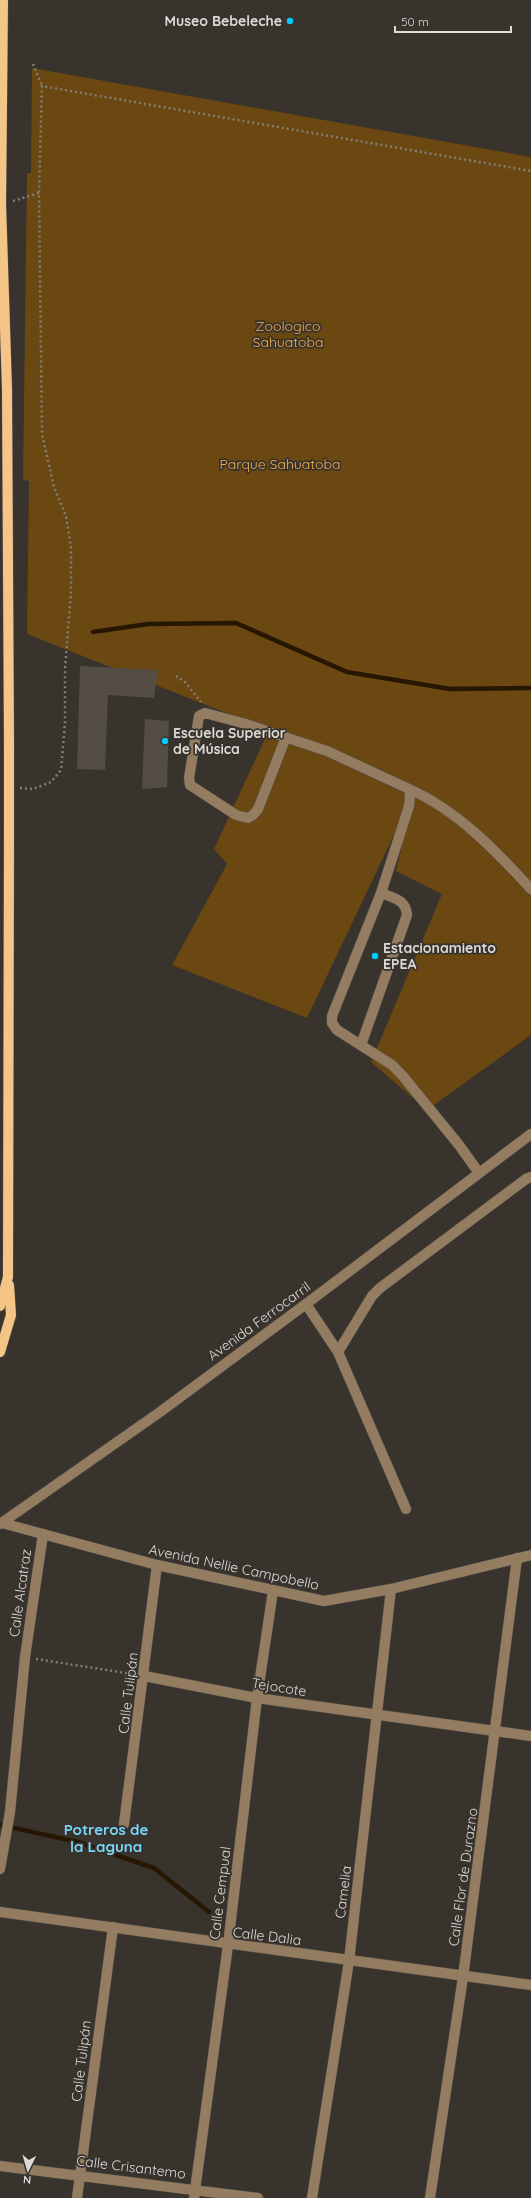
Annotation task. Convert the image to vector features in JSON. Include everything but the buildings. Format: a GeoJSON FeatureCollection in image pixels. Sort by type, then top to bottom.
{"type":"FeatureCollection","features":[{"type":"Feature","properties":{"kind":"main road"},"geometry":{"type":"LineString","coordinates":[[0,1352],[11,1315],[8,1277],[9,744],[7,389],[1,204],[3,0]]}},
{"type":"Feature","properties":{"kind":"main road"},"geometry":{"type":"LineString","coordinates":[[0,1306],[8,1277]]}},
{"type":"Feature","properties":{"kind":"street"},"geometry":{"type":"LineString","coordinates":[[286,737],[258,809],[248,818],[236,815],[190,785],[188,778],[199,716],[205,713],[246,724],[286,737],[327,751],[437,804],[491,847],[531,889]]}},
{"type":"Feature","properties":{"kind":"street"},"geometry":{"type":"LineString","coordinates":[[408,789],[410,797],[409,806],[381,893],[332,1016],[332,1023],[337,1030],[392,1065],[402,1075],[459,1145],[479,1173]]}},
{"type":"Feature","properties":{"kind":"street"},"geometry":{"type":"LineString","coordinates":[[361,1045],[406,915],[406,908],[403,903],[381,893]]}},
{"type":"Feature","properties":{"kind":"street","name":"Avenida Ferrocarril"},"geometry":{"type":"LineString","coordinates":[[1,1524],[160,1412],[531,1134]]}},
{"type":"Feature","properties":{"kind":"street"},"geometry":{"type":"LineString","coordinates":[[338,1352],[372,1296],[380,1288],[526,1179],[531,1178]]}},
{"type":"Feature","properties":{"kind":"street"},"geometry":{"type":"LineString","coordinates":[[306,1304],[338,1352],[406,1509]]}},
{"type":"Feature","properties":{"kind":"street","name":"Avenida Nellie Campobello"},"geometry":{"type":"LineString","coordinates":[[1,1524],[157,1565],[273,1592],[324,1601],[391,1589],[531,1555]]}},
{"type":"Feature","properties":{"kind":"street","name":"Calle Alcatraz"},"geometry":{"type":"LineString","coordinates":[[0,1869],[5,1811],[43,1534]]}},
{"type":"Feature","properties":{"kind":"street","name":"Calle Flor de Durazno"},"geometry":{"type":"LineString","coordinates":[[430,2198],[464,1976],[517,1558]]}},
{"type":"Feature","properties":{"kind":"street","name":"Calle Tulipán"},"geometry":{"type":"LineString","coordinates":[[124,1824],[157,1565]]}},
{"type":"Feature","properties":{"kind":"street","name":"Camelia"},"geometry":{"type":"LineString","coordinates":[[312,2198],[349,1960],[378,1715],[391,1589]]}},
{"type":"Feature","properties":{"kind":"street","name":"Calle Cempual"},"geometry":{"type":"LineString","coordinates":[[194,2193],[228,1945],[257,1698],[273,1592]]}},
{"type":"Feature","properties":{"kind":"street","name":"Tejocote"},"geometry":{"type":"LineString","coordinates":[[144,1676],[257,1698],[531,1736]]}},
{"type":"Feature","properties":{"kind":"street","name":"Calle Dalia"},"geometry":{"type":"LineString","coordinates":[[0,1912],[113,1927],[228,1945],[531,1985]]}},
{"type":"Feature","properties":{"kind":"street","name":"Calle Tulipán"},"geometry":{"type":"LineString","coordinates":[[77,2198],[113,1927]]}},
{"type":"Feature","properties":{"kind":"street","name":"Calle Crisantemo"},"geometry":{"type":"LineString","coordinates":[[0,2166],[81,2175],[194,2193],[258,2198]]}},
{"type":"Feature","properties":{"kind":"path"},"geometry":{"type":"LineString","coordinates":[[13,788],[33,788],[51,782],[61,770],[65,669],[71,592],[71,547],[66,516],[54,488],[42,434],[39,193],[42,86],[33,64]]}},
{"type":"Feature","properties":{"kind":"path"},"geometry":{"type":"LineString","coordinates":[[42,86],[531,171]]}},
{"type":"Feature","properties":{"kind":"path"},"geometry":{"type":"LineString","coordinates":[[1,204],[39,193]]}},
{"type":"Feature","properties":{"kind":"path"},"geometry":{"type":"LineString","coordinates":[[25,1657],[144,1676]]}},
{"type":"Feature","properties":{"kind":"green space","name":"Parque Sahuatoba"},"geometry":{"type":"Polygon","coordinates":[[[32,68],[531,157],[531,1035],[427,1110],[371,1062],[442,894],[396,871],[415,788],[284,736],[412,797],[307,1018],[172,965],[227,864],[214,849],[269,730],[27,634],[29,481],[23,480],[27,173],[31,173],[32,68]]]}},
{"type":"Feature","properties":{"kind":"waterway"},"geometry":{"type":"LineString","coordinates":[[93,632],[148,624],[236,623],[347,672],[450,689],[531,688]]}},
{"type":"Feature","properties":{"kind":"waterway"},"geometry":{"type":"LineString","coordinates":[[0,1825],[78,1842],[154,1868],[209,1912]]}},
{"type":"Feature","properties":{"kind":"place","name":"Museo Bebeleche"},"geometry":{"type":"Point","coordinates":[290,21]}},
{"type":"Feature","properties":{"kind":"place","name":"Escuela Superior de Música"},"geometry":{"type":"Point","coordinates":[165,741]}},
{"type":"Feature","properties":{"kind":"place","name":"Estacionamiento EPEA"},"geometry":{"type":"Point","coordinates":[375,956]}},
{"type":"Feature","properties":{"kind":"district","name":"Potreros de la Laguna"},"geometry":{"type":"Point","coordinates":[106,1838]}},
{"type":"Feature","properties":{"kind":"park label","name":"Zoologico Sahuatoba"},"geometry":{"type":"Point","coordinates":[288,334]}}]}
